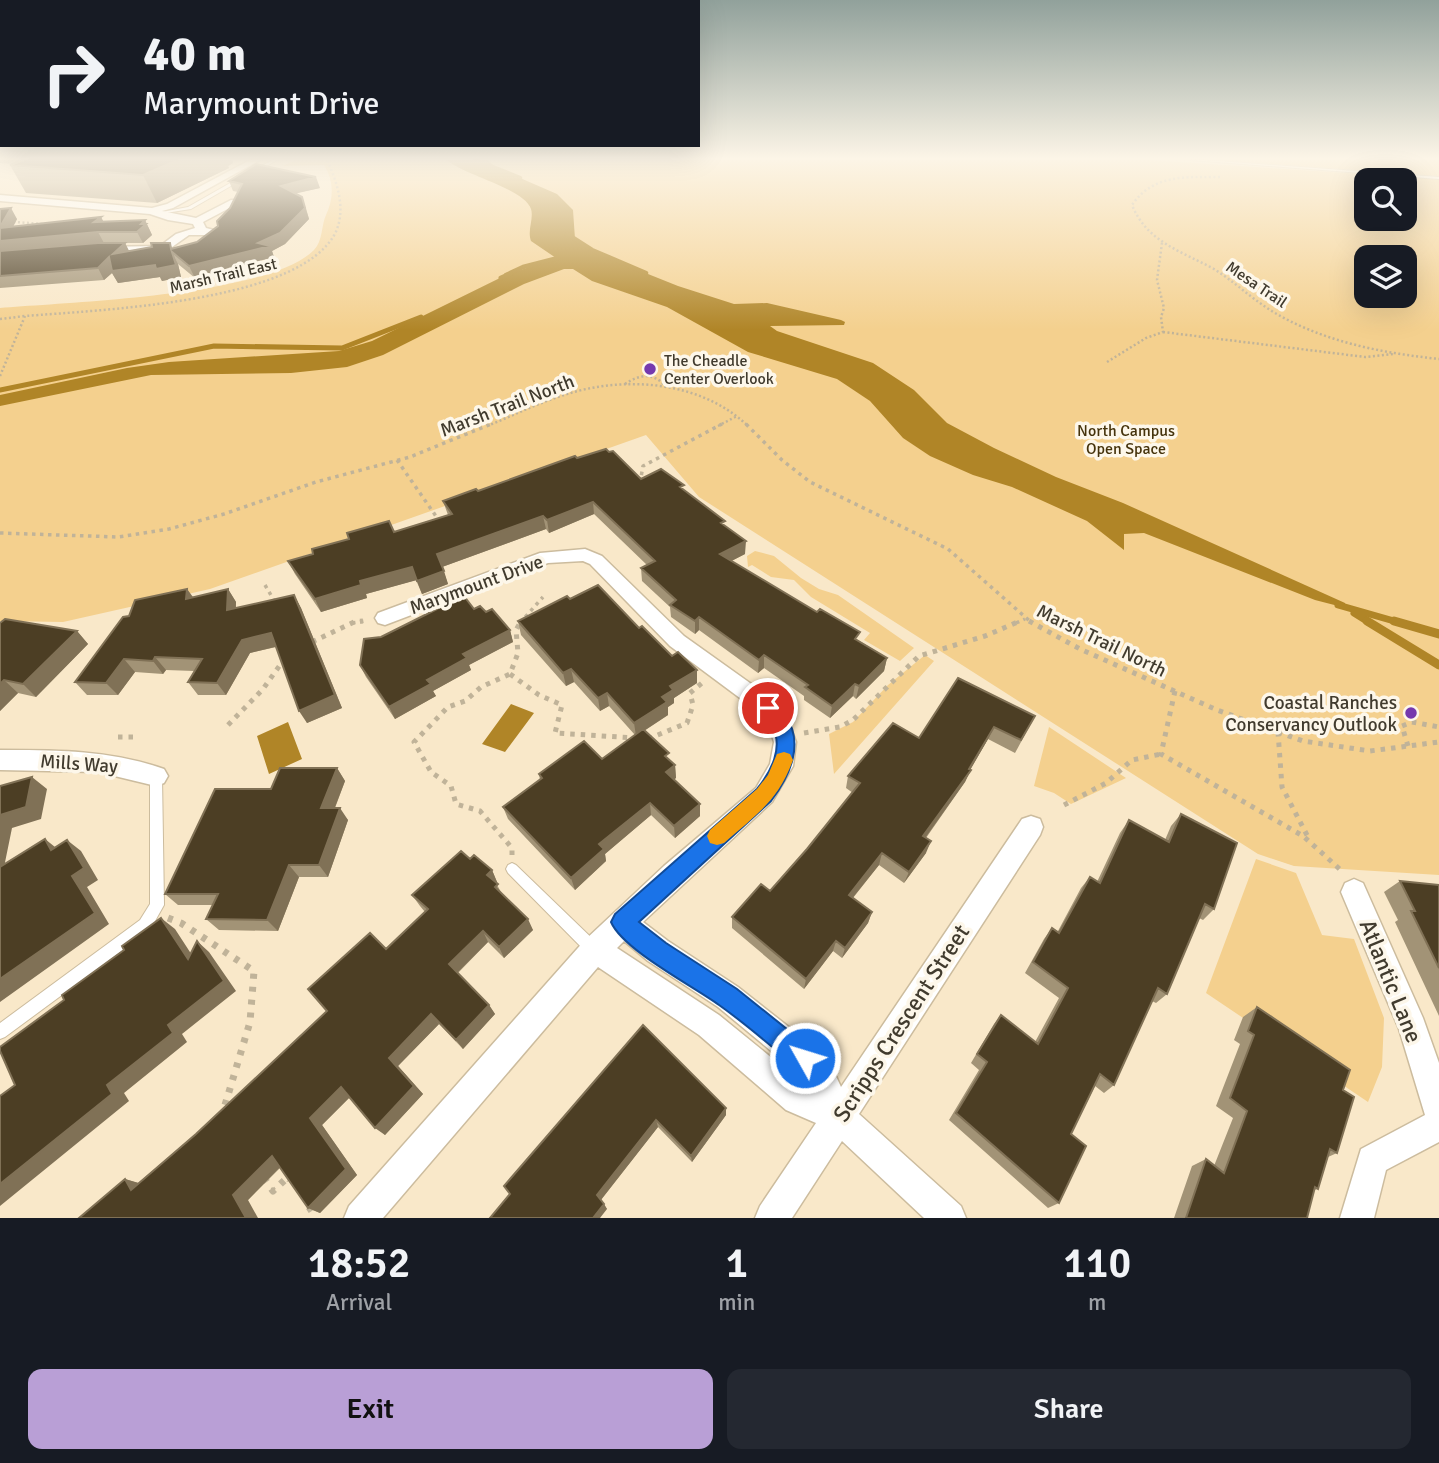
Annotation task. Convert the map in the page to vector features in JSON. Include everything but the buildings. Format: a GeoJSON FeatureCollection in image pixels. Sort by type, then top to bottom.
{"type":"FeatureCollection","features":[{"type":"Feature","properties":{"kind":"street"},"geometry":{"type":"LineString","coordinates":[[167,217],[199,225],[214,233],[215,239],[190,248]]}},
{"type":"Feature","properties":{"kind":"street"},"geometry":{"type":"LineString","coordinates":[[163,250],[173,239],[211,217]]}},
{"type":"Feature","properties":{"kind":"street"},"geometry":{"type":"LineString","coordinates":[[92,251],[178,249]]}},
{"type":"Feature","properties":{"kind":"street","name":"Marymount Drive"},"geometry":{"type":"LineString","coordinates":[[361,1218],[594,950],[764,795],[776,780],[786,750],[786,736],[780,722],[751,693],[677,642],[596,561],[585,555],[547,557],[385,618]]}},
{"type":"Feature","properties":{"kind":"street","name":"Mills Way"},"geometry":{"type":"LineString","coordinates":[[0,760],[89,761],[132,767],[156,776]]}},
{"type":"Feature","properties":{"kind":"street","name":"Scripps Crescent Street"},"geometry":{"type":"LineString","coordinates":[[772,1218],[1031,827]]}},
{"type":"Feature","properties":{"kind":"street","name":"Atlantic Lane"},"geometry":{"type":"LineString","coordinates":[[1350,884],[1413,1028],[1439,1111]]}},
{"type":"Feature","properties":{"kind":"street"},"geometry":{"type":"LineString","coordinates":[[622,922],[658,951],[728,997],[816,1068],[839,1117]]}},
{"type":"Feature","properties":{"kind":"street"},"geometry":{"type":"LineString","coordinates":[[594,950],[642,978],[709,1025],[797,1099],[839,1117],[949,1218]]}},
{"type":"Feature","properties":{"kind":"street"},"geometry":{"type":"LineString","coordinates":[[1357,1218],[1372,1160],[1439,1125]]}},
{"type":"Feature","properties":{"kind":"lane"},"geometry":{"type":"LineString","coordinates":[[0,1032],[145,925],[157,905],[156,776]]}},
{"type":"Feature","properties":{"kind":"lane"},"geometry":{"type":"LineString","coordinates":[[512,869],[594,950]]}},
{"type":"Feature","properties":{"kind":"path","name":"Marsh Trail East"},"geometry":{"type":"LineString","coordinates":[[0,319],[129,306],[204,295],[270,279],[302,265],[327,247],[338,217]]}},
{"type":"Feature","properties":{"kind":"path","name":"Mesa Trail"},"geometry":{"type":"LineString","coordinates":[[1137,217],[1154,238],[1216,271],[1275,313],[1302,326],[1333,337],[1398,353],[1439,359]]}},
{"type":"Feature","properties":{"kind":"path"},"geometry":{"type":"LineString","coordinates":[[0,220],[46,225]]}},
{"type":"Feature","properties":{"kind":"path"},"geometry":{"type":"LineString","coordinates":[[16,231],[20,222]]}},
{"type":"Feature","properties":{"kind":"path"},"geometry":{"type":"LineString","coordinates":[[28,227],[36,223]]}},
{"type":"Feature","properties":{"kind":"path"},"geometry":{"type":"LineString","coordinates":[[1162,243],[1157,280],[1164,308],[1161,317],[1163,332]]}},
{"type":"Feature","properties":{"kind":"path"},"geometry":{"type":"LineString","coordinates":[[0,376],[24,316]]}},
{"type":"Feature","properties":{"kind":"path"},"geometry":{"type":"LineString","coordinates":[[1107,362],[1146,338],[1163,332],[1365,357],[1398,353]]}},
{"type":"Feature","properties":{"kind":"path"},"geometry":{"type":"LineString","coordinates":[[625,384],[633,378],[646,375],[661,380],[666,387]]}},
{"type":"Feature","properties":{"kind":"path","name":"Marsh Trail North"},"geometry":{"type":"LineString","coordinates":[[0,533],[76,537],[136,535],[224,514],[303,486],[442,446],[514,413],[563,395],[589,388],[625,384],[666,387],[703,396],[737,416],[809,482],[849,503],[920,531],[957,555],[1026,619],[1063,641],[1175,691],[1278,732],[1331,748],[1363,752],[1439,742]]}},
{"type":"Feature","properties":{"kind":"path"},"geometry":{"type":"LineString","coordinates":[[637,487],[643,476],[643,466],[737,416]]}},
{"type":"Feature","properties":{"kind":"path"},"geometry":{"type":"LineString","coordinates":[[397,460],[443,526]]}},
{"type":"Feature","properties":{"kind":"path"},"geometry":{"type":"LineString","coordinates":[[265,585],[277,606]]}},
{"type":"Feature","properties":{"kind":"path"},"geometry":{"type":"LineString","coordinates":[[512,848],[480,811],[456,804],[451,786],[431,772],[414,742],[448,707],[465,701],[481,687],[510,674],[517,653],[514,642],[516,630],[523,618],[543,597]]}},
{"type":"Feature","properties":{"kind":"path"},"geometry":{"type":"LineString","coordinates":[[828,729],[840,727],[853,720],[919,656],[985,636],[1026,619]]}},
{"type":"Feature","properties":{"kind":"path"},"geometry":{"type":"LineString","coordinates":[[310,642],[354,622]]}},
{"type":"Feature","properties":{"kind":"path"},"geometry":{"type":"LineString","coordinates":[[228,725],[263,689],[287,654],[293,651]]}},
{"type":"Feature","properties":{"kind":"path"},"geometry":{"type":"LineString","coordinates":[[510,674],[539,695],[562,705],[555,733],[651,739],[687,723],[693,705],[690,693],[706,680]]}},
{"type":"Feature","properties":{"kind":"path"},"geometry":{"type":"LineString","coordinates":[[1161,754],[1175,691]]}},
{"type":"Feature","properties":{"kind":"path"},"geometry":{"type":"LineString","coordinates":[[1408,746],[1402,726],[1412,722],[1439,727]]}},
{"type":"Feature","properties":{"kind":"path"},"geometry":{"type":"LineString","coordinates":[[1278,732],[1282,787],[1310,839]]}},
{"type":"Feature","properties":{"kind":"path"},"geometry":{"type":"LineString","coordinates":[[118,737],[135,737]]}},
{"type":"Feature","properties":{"kind":"path"},"geometry":{"type":"LineString","coordinates":[[1063,805],[1106,783],[1132,760],[1161,754],[1189,775],[1262,811],[1310,839],[1330,857],[1350,884]]}},
{"type":"Feature","properties":{"kind":"path"},"geometry":{"type":"LineString","coordinates":[[181,923],[254,971],[256,996],[246,1046],[225,1105],[226,1116]]}},
{"type":"Feature","properties":{"kind":"path"},"geometry":{"type":"LineString","coordinates":[[258,1170],[273,1191],[288,1177],[295,1187]]}},
{"type":"Feature","properties":{"kind":"path"},"geometry":{"type":"LineString","coordinates":[[302,1198],[316,1218]]}},
{"type":"Feature","properties":{"kind":"green space","name":"North Campus Open Space"},"geometry":{"type":"Polygon","coordinates":[[[325,217],[1354,217],[1354,231],[1417,231],[1417,217],[1439,217],[1439,875],[1294,866],[1258,854],[699,497],[646,435],[210,589],[63,622],[0,621],[0,308],[165,294],[255,278],[290,265],[314,250],[325,217]]]}},
{"type":"Feature","properties":{"kind":"green space"},"geometry":{"type":"Polygon","coordinates":[[[755,551],[774,556],[819,589],[838,595],[914,648],[900,661],[864,640],[870,633],[811,597],[794,580],[771,577],[752,565],[748,567],[747,556],[755,551]]]}},
{"type":"Feature","properties":{"kind":"green space"},"geometry":{"type":"Polygon","coordinates":[[[925,655],[934,661],[834,774],[829,734],[853,722],[888,685],[925,655]]]}},
{"type":"Feature","properties":{"kind":"green space"},"geometry":{"type":"Polygon","coordinates":[[[1049,727],[1126,778],[1071,804],[1054,793],[1034,786],[1049,727]]]}},
{"type":"Feature","properties":{"kind":"green space"},"geometry":{"type":"Polygon","coordinates":[[[1256,859],[1296,873],[1322,935],[1354,939],[1384,1018],[1382,1067],[1368,1102],[1206,993],[1256,859]]]}},
{"type":"Feature","properties":{"kind":"shaded area"},"geometry":{"type":"Polygon","coordinates":[[[532,217],[573,217],[575,239],[593,252],[678,286],[734,304],[767,303],[841,320],[845,322],[844,325],[770,326],[777,331],[873,363],[914,390],[947,423],[994,448],[1345,603],[1346,608],[1315,600],[1144,533],[1124,534],[1124,550],[1087,521],[1012,487],[973,475],[930,456],[903,438],[870,401],[837,379],[748,352],[667,307],[592,281],[573,269],[564,269],[524,284],[383,355],[347,367],[291,373],[151,375],[0,406],[0,395],[127,368],[169,362],[339,351],[372,341],[506,275],[556,258],[531,241],[532,217]]]}},
{"type":"Feature","properties":{"kind":"shaded area"},"geometry":{"type":"Polygon","coordinates":[[[511,704],[534,713],[505,752],[482,744],[511,704]]]}},
{"type":"Feature","properties":{"kind":"shaded area"},"geometry":{"type":"Polygon","coordinates":[[[288,722],[302,759],[269,774],[257,736],[288,722]]]}},
{"type":"Feature","properties":{"kind":"waterway"},"geometry":{"type":"LineString","coordinates":[[567,234],[592,250],[646,273]]}},
{"type":"Feature","properties":{"kind":"waterway"},"geometry":{"type":"LineString","coordinates":[[506,275],[523,267],[558,258]]}},
{"type":"Feature","properties":{"kind":"waterway"},"geometry":{"type":"LineString","coordinates":[[501,278],[510,274]]}},
{"type":"Feature","properties":{"kind":"waterway"},"geometry":{"type":"LineString","coordinates":[[0,390],[214,346],[342,348],[421,317]]}},
{"type":"Feature","properties":{"kind":"waterway"},"geometry":{"type":"LineString","coordinates":[[1338,605],[1394,621]]}},
{"type":"Feature","properties":{"kind":"waterway"},"geometry":{"type":"LineString","coordinates":[[1354,613],[1370,623]]}},
{"type":"Feature","properties":{"kind":"waterway"},"geometry":{"type":"LineString","coordinates":[[1367,621],[1439,665]]}},
{"type":"Feature","properties":{"kind":"waterway"},"geometry":{"type":"LineString","coordinates":[[1394,621],[1401,623]]}},
{"type":"Feature","properties":{"kind":"waterway"},"geometry":{"type":"LineString","coordinates":[[1394,621],[1439,634]]}},
{"type":"Feature","properties":{"kind":"slow traffic"},"geometry":{"type":"LineString","coordinates":[[717,836],[764,795],[776,780],[784,760]]}},
{"type":"Feature","properties":{"kind":"place","name":"The Cheadle Center Overlook"},"geometry":{"type":"Point","coordinates":[650,369]}},
{"type":"Feature","properties":{"kind":"place","name":"Coastal Ranches Conservancy Outlook"},"geometry":{"type":"Point","coordinates":[1411,713]}},
{"type":"Feature","properties":{"kind":"route"},"geometry":{"type":"LineString","coordinates":[[768,708],[780,722],[786,736],[786,750],[776,780],[764,795],[622,922],[658,951],[728,997],[805,1058]]}}]}
